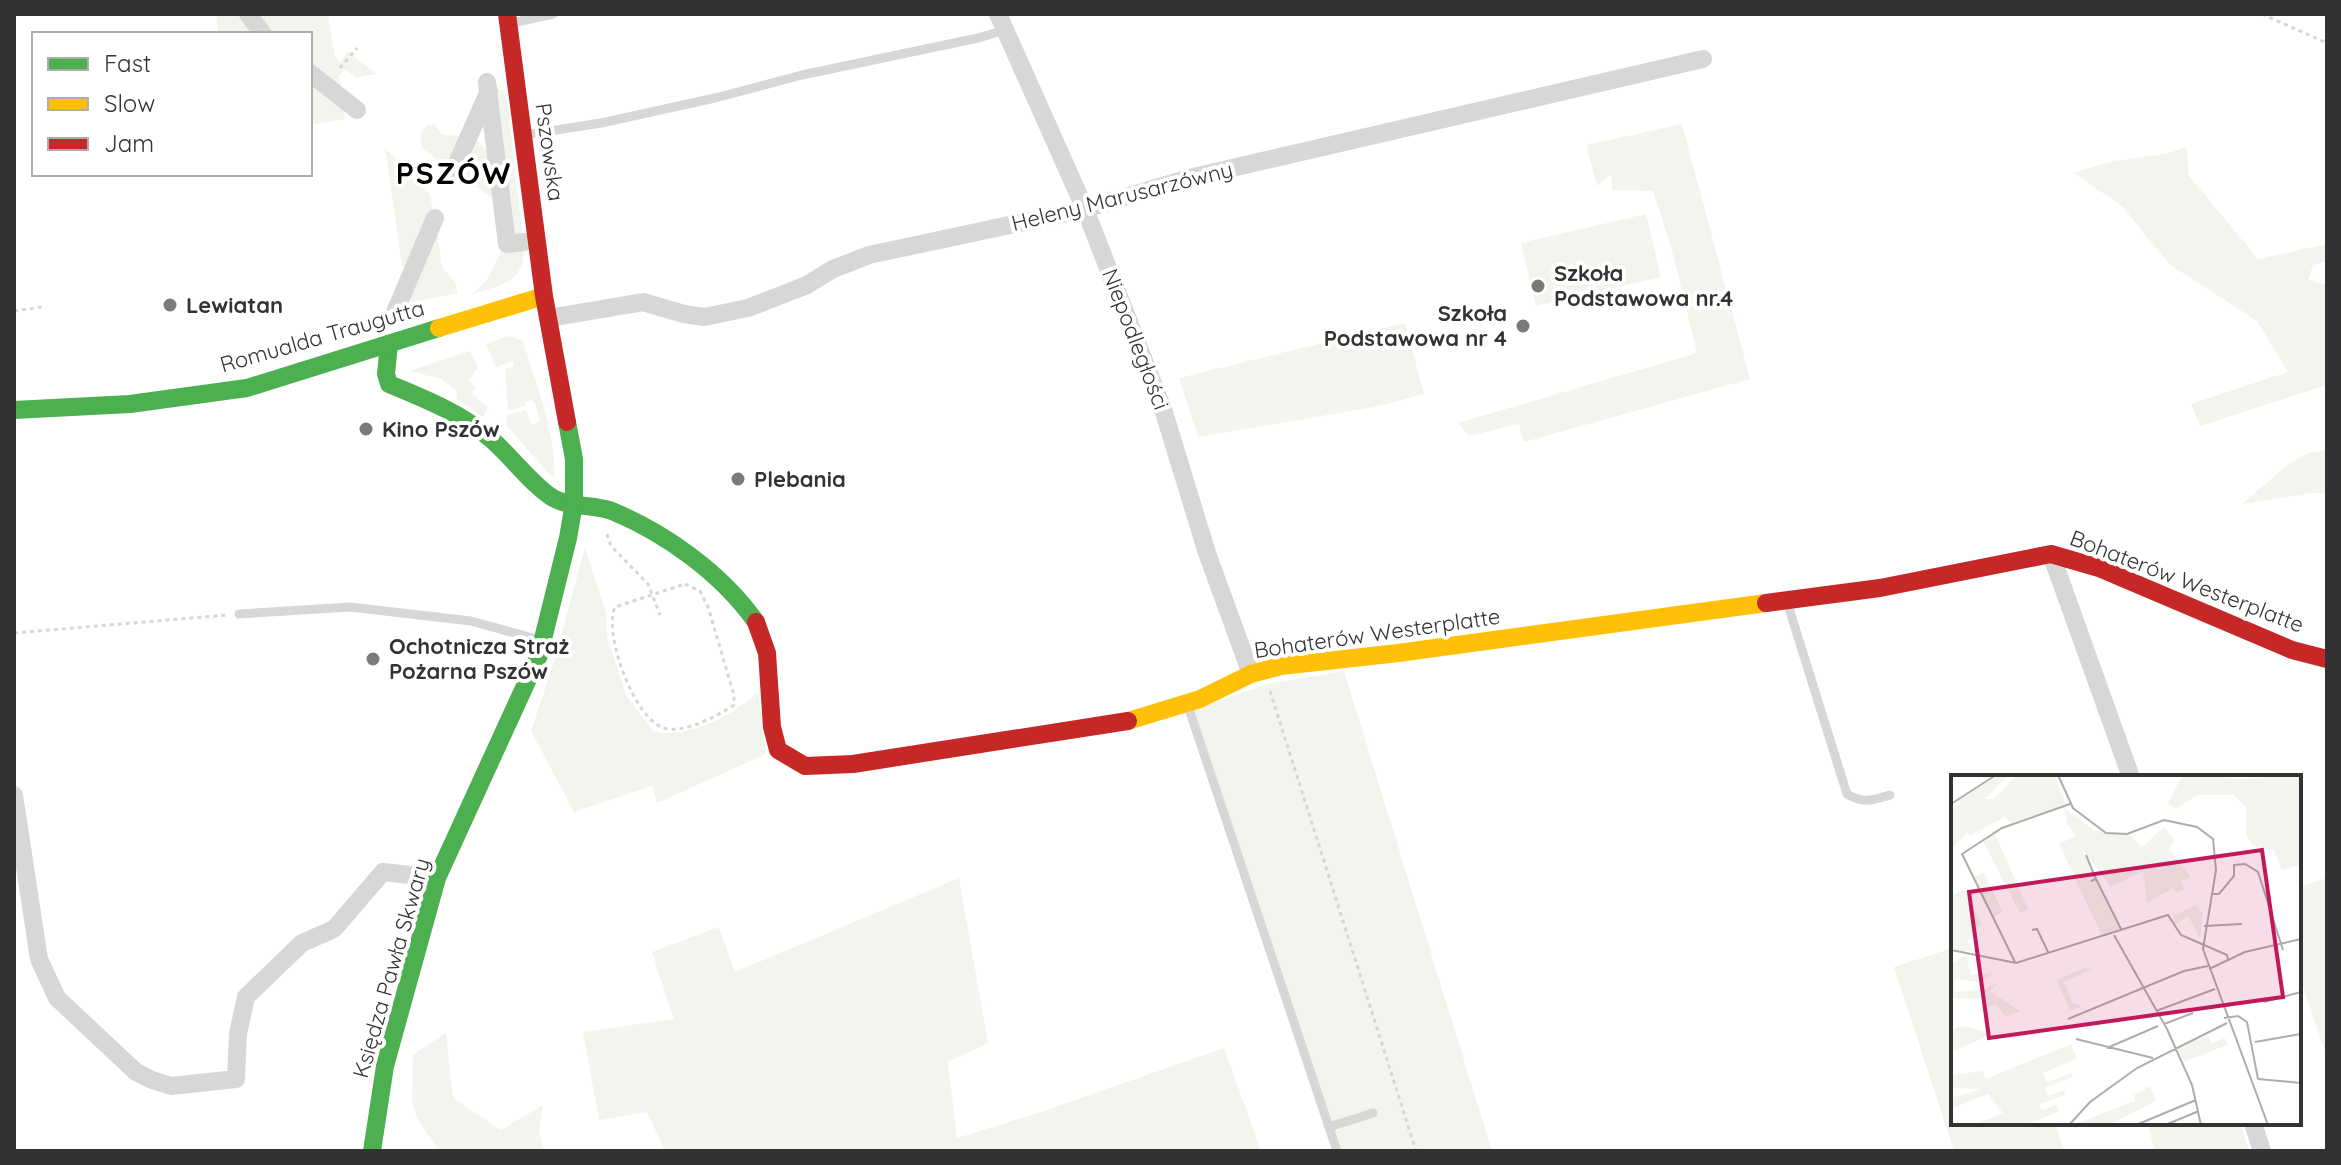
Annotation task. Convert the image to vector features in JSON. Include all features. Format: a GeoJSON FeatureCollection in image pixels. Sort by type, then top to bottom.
{"type":"FeatureCollection","features":[{"type":"Feature","properties":{"kind":"street"},"geometry":{"type":"LineString","coordinates":[[248,14],[262,32]]}},
{"type":"Feature","properties":{"kind":"street","name":"Pszowska"},"geometry":{"type":"LineString","coordinates":[[508,19],[544,296]]}},
{"type":"Feature","properties":{"kind":"street","name":"Niepodległości"},"geometry":{"type":"LineString","coordinates":[[1001,22],[1085,209],[1163,409],[1207,553],[1251,674]]}},
{"type":"Feature","properties":{"kind":"street","name":"Heleny Marusarzówny"},"geometry":{"type":"LineString","coordinates":[[548,318],[643,302],[704,317],[748,308],[807,285],[833,269],[869,255],[1085,209],[1189,178],[1703,59]]}},
{"type":"Feature","properties":{"kind":"street"},"geometry":{"type":"LineString","coordinates":[[312,75],[357,110]]}},
{"type":"Feature","properties":{"kind":"street"},"geometry":{"type":"LineString","coordinates":[[453,172],[488,86],[511,243]]}},
{"type":"Feature","properties":{"kind":"street"},"geometry":{"type":"LineString","coordinates":[[395,312],[435,218]]}},
{"type":"Feature","properties":{"kind":"street","name":"Księdza Pawła Skwary"},"geometry":{"type":"LineString","coordinates":[[372,1151],[385,1066],[437,878],[539,655],[568,538],[574,503],[574,459],[544,296]]}},
{"type":"Feature","properties":{"kind":"street","name":"Romualda Traugutta"},"geometry":{"type":"LineString","coordinates":[[14,410],[130,404],[247,388],[544,296]]}},
{"type":"Feature","properties":{"kind":"street","name":"Bohaterów Westerplatte"},"geometry":{"type":"LineString","coordinates":[[389,344],[386,374],[389,384],[475,425],[550,496],[560,501],[613,511],[700,563],[731,591],[750,614],[765,640],[771,681],[772,727],[778,750],[805,766],[853,764],[1124,722],[1200,699],[1251,674],[1281,666],[1409,652],[1880,588],[2051,554],[2099,568],[2292,650],[2327,659]]}},
{"type":"Feature","properties":{"kind":"street"},"geometry":{"type":"LineString","coordinates":[[2051,554],[2130,775]]}},
{"type":"Feature","properties":{"kind":"street"},"geometry":{"type":"LineString","coordinates":[[14,795],[39,959],[57,998],[136,1072],[171,1086],[236,1079],[238,1034],[246,997],[302,943],[334,929],[383,872],[437,878]]}},
{"type":"Feature","properties":{"kind":"street"},"geometry":{"type":"LineString","coordinates":[[2254,1125],[2262,1151]]}},
{"type":"Feature","properties":{"kind":"lane"},"geometry":{"type":"LineString","coordinates":[[508,19],[553,14]]}},
{"type":"Feature","properties":{"kind":"lane"},"geometry":{"type":"LineString","coordinates":[[524,135],[601,123],[802,75],[978,38],[1001,22]]}},
{"type":"Feature","properties":{"kind":"lane"},"geometry":{"type":"LineString","coordinates":[[1786,600],[1847,794],[1856,800],[1870,802],[1890,795]]}},
{"type":"Feature","properties":{"kind":"lane"},"geometry":{"type":"LineString","coordinates":[[239,614],[350,607],[471,621],[543,641]]}},
{"type":"Feature","properties":{"kind":"lane"},"geometry":{"type":"LineString","coordinates":[[1187,702],[1337,1151]]}},
{"type":"Feature","properties":{"kind":"lane"},"geometry":{"type":"LineString","coordinates":[[1329,1127],[1373,1113]]}},
{"type":"Feature","properties":{"kind":"path"},"geometry":{"type":"LineString","coordinates":[[2262,14],[2327,43]]}},
{"type":"Feature","properties":{"kind":"path"},"geometry":{"type":"LineString","coordinates":[[340,68],[357,48]]}},
{"type":"Feature","properties":{"kind":"path"},"geometry":{"type":"LineString","coordinates":[[14,311],[42,307]]}},
{"type":"Feature","properties":{"kind":"path"},"geometry":{"type":"LineString","coordinates":[[605,526],[611,546],[648,584],[660,615]]}},
{"type":"Feature","properties":{"kind":"path"},"geometry":{"type":"LineString","coordinates":[[685,584],[700,591],[708,607],[734,695],[734,705],[716,717],[692,726],[665,728],[651,721],[630,689],[613,639],[611,616],[615,607],[653,594],[685,584]]}},
{"type":"Feature","properties":{"kind":"path"},"geometry":{"type":"LineString","coordinates":[[14,633],[239,614]]}},
{"type":"Feature","properties":{"kind":"path"},"geometry":{"type":"LineString","coordinates":[[1268,684],[1416,1151]]}},
{"type":"Feature","properties":{"kind":"shaded area"},"geometry":{"type":"Polygon","coordinates":[[[216,14],[328,14],[335,57],[340,62],[348,52],[376,74],[356,78],[345,69],[339,75],[345,119],[312,125],[312,32],[218,32],[216,14]]]}},
{"type":"Feature","properties":{"kind":"shaded area"},"geometry":{"type":"Polygon","coordinates":[[[494,88],[504,91],[507,98],[523,239],[511,235],[494,88]]]}},
{"type":"Feature","properties":{"kind":"shaded area"},"geometry":{"type":"Polygon","coordinates":[[[434,124],[442,134],[462,139],[449,169],[422,148],[420,134],[427,125],[434,124]]]}},
{"type":"Feature","properties":{"kind":"shaded area"},"geometry":{"type":"Polygon","coordinates":[[[1682,124],[1750,379],[1524,442],[1519,424],[1469,436],[1458,423],[1697,353],[1672,250],[1653,191],[1612,190],[1611,175],[1597,186],[1586,145],[1682,124]]]}},
{"type":"Feature","properties":{"kind":"shaded area"},"geometry":{"type":"Polygon","coordinates":[[[472,141],[478,142],[492,155],[495,199],[458,175],[472,141]]]}},
{"type":"Feature","properties":{"kind":"shaded area"},"geometry":{"type":"Polygon","coordinates":[[[2187,147],[2189,176],[2258,259],[2327,244],[2327,261],[2313,265],[2308,280],[2327,285],[2327,385],[2200,426],[2191,404],[2288,372],[2257,321],[2169,264],[2123,207],[2074,173],[2108,162],[2165,154],[2187,147]]]}},
{"type":"Feature","properties":{"kind":"shaded area"},"geometry":{"type":"Polygon","coordinates":[[[385,148],[429,193],[433,209],[409,267],[402,265],[385,148]]]}},
{"type":"Feature","properties":{"kind":"shaded area"},"geometry":{"type":"Polygon","coordinates":[[[1646,214],[1661,277],[1536,306],[1521,243],[1646,214]]]}},
{"type":"Feature","properties":{"kind":"shaded area"},"geometry":{"type":"Polygon","coordinates":[[[436,226],[442,267],[455,283],[458,293],[403,304],[436,226]]]}},
{"type":"Feature","properties":{"kind":"shaded area"},"geometry":{"type":"Polygon","coordinates":[[[524,247],[516,275],[501,285],[472,294],[487,280],[503,248],[524,247]]]}},
{"type":"Feature","properties":{"kind":"shaded area"},"geometry":{"type":"Polygon","coordinates":[[[1405,323],[1424,394],[1380,406],[1198,437],[1179,378],[1405,323]]]}},
{"type":"Feature","properties":{"kind":"shaded area"},"geometry":{"type":"Polygon","coordinates":[[[509,336],[523,341],[549,427],[554,479],[506,425],[507,415],[526,410],[531,424],[535,425],[540,420],[532,400],[525,402],[526,406],[508,411],[505,369],[514,367],[513,361],[496,367],[486,344],[509,336]]]}},
{"type":"Feature","properties":{"kind":"shaded area"},"geometry":{"type":"Polygon","coordinates":[[[470,351],[478,367],[469,380],[476,388],[472,394],[488,407],[483,417],[457,399],[456,390],[441,379],[409,371],[470,351]]]}},
{"type":"Feature","properties":{"kind":"shaded area"},"geometry":{"type":"Polygon","coordinates":[[[2327,450],[2327,493],[2242,504],[2286,466],[2308,453],[2327,450]]]}},
{"type":"Feature","properties":{"kind":"shaded area"},"geometry":{"type":"Polygon","coordinates":[[[585,548],[606,613],[607,637],[627,697],[654,732],[682,732],[710,723],[758,693],[766,754],[657,803],[652,786],[574,812],[531,731],[553,665],[585,548]]]}},
{"type":"Feature","properties":{"kind":"shaded area"},"geometry":{"type":"Polygon","coordinates":[[[1344,671],[1492,1151],[1342,1151],[1194,710],[1268,684],[1344,671]]]}},
{"type":"Feature","properties":{"kind":"shaded area"},"geometry":{"type":"Polygon","coordinates":[[[959,878],[988,1043],[948,1062],[957,1138],[1224,1048],[1261,1151],[665,1151],[647,1112],[599,1120],[583,1032],[674,1019],[652,952],[719,927],[735,972],[959,878]]]}},
{"type":"Feature","properties":{"kind":"shaded area"},"geometry":{"type":"Polygon","coordinates":[[[2327,878],[2327,1057],[2301,980],[2301,886],[2327,878]]]}},
{"type":"Feature","properties":{"kind":"shaded area"},"geometry":{"type":"Polygon","coordinates":[[[1951,949],[1951,1125],[2056,1125],[2064,1151],[1954,1151],[1894,967],[1951,949]]]}},
{"type":"Feature","properties":{"kind":"shaded area"},"geometry":{"type":"Polygon","coordinates":[[[446,1033],[453,1098],[501,1130],[543,1105],[539,1131],[544,1151],[456,1151],[437,1148],[416,1116],[412,1101],[413,1055],[446,1033]]]}},
{"type":"Feature","properties":{"kind":"shaded area"},"geometry":{"type":"Polygon","coordinates":[[[2148,1125],[2241,1125],[2249,1151],[2155,1151],[2148,1125]]]}},
{"type":"Feature","properties":{"kind":"traffic: fast"},"geometry":{"type":"LineString","coordinates":[[14,410],[130,404],[247,388],[439,328]]}},
{"type":"Feature","properties":{"kind":"traffic: fast"},"geometry":{"type":"LineString","coordinates":[[389,344],[386,374],[389,384],[442,407],[479,430],[553,498],[612,511],[653,531],[710,572],[756,622]]}},
{"type":"Feature","properties":{"kind":"traffic: fast"},"geometry":{"type":"LineString","coordinates":[[372,1151],[385,1066],[437,878],[539,655],[574,503],[574,459],[567,422]]}},
{"type":"Feature","properties":{"kind":"traffic: slow"},"geometry":{"type":"LineString","coordinates":[[439,328],[544,296]]}},
{"type":"Feature","properties":{"kind":"traffic: slow"},"geometry":{"type":"LineString","coordinates":[[1128,721],[1200,699],[1251,674],[1281,666],[1766,603]]}},
{"type":"Feature","properties":{"kind":"traffic: jam"},"geometry":{"type":"LineString","coordinates":[[507,14],[544,296],[567,422]]}},
{"type":"Feature","properties":{"kind":"traffic: jam"},"geometry":{"type":"LineString","coordinates":[[1766,603],[1880,588],[2051,554],[2099,568],[2292,650],[2327,659]]}},
{"type":"Feature","properties":{"kind":"traffic: jam"},"geometry":{"type":"LineString","coordinates":[[756,622],[767,653],[772,727],[778,750],[805,766],[853,764],[1128,721]]}},
{"type":"Feature","properties":{"kind":"place","name":"Szkoła Podstawowa nr.4"},"geometry":{"type":"Point","coordinates":[1538,286]}},
{"type":"Feature","properties":{"kind":"place","name":"Lewiatan"},"geometry":{"type":"Point","coordinates":[170,305]}},
{"type":"Feature","properties":{"kind":"place","name":"Szkoła Podstawowa nr 4"},"geometry":{"type":"Point","coordinates":[1523,326]}},
{"type":"Feature","properties":{"kind":"place","name":"Kino Pszów"},"geometry":{"type":"Point","coordinates":[366,429]}},
{"type":"Feature","properties":{"kind":"place","name":"Plebania"},"geometry":{"type":"Point","coordinates":[738,479]}},
{"type":"Feature","properties":{"kind":"place","name":"Ochotnicza Straż Pożarna Pszów"},"geometry":{"type":"Point","coordinates":[373,659]}},
{"type":"Feature","properties":{"kind":"district","name":"PSZÓW"},"geometry":{"type":"Point","coordinates":[454,173]}}]}
